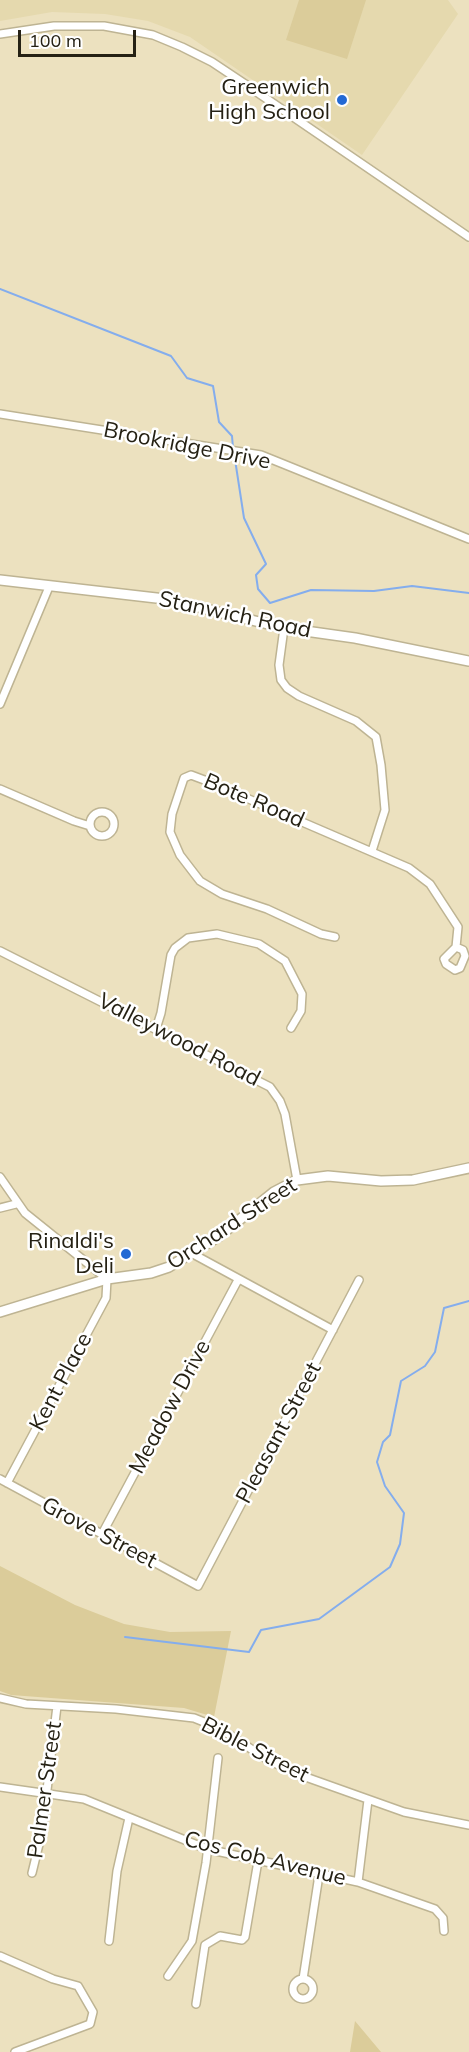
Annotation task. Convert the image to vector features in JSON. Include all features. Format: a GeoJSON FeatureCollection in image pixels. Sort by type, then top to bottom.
{"type":"FeatureCollection","features":[{"type":"Feature","properties":{"kind":"street"},"geometry":{"type":"LineString","coordinates":[[0,34],[54,26],[104,26],[153,35],[182,47],[220,67],[469,237]]}},
{"type":"Feature","properties":{"kind":"street","name":"Brookridge Drive"},"geometry":{"type":"LineString","coordinates":[[0,414],[241,451],[266,457],[469,539]]}},
{"type":"Feature","properties":{"kind":"street","name":"Stanwich Road"},"geometry":{"type":"LineString","coordinates":[[0,580],[165,599],[284,628],[355,638],[469,661]]}},
{"type":"Feature","properties":{"kind":"street"},"geometry":{"type":"LineString","coordinates":[[0,704],[49,587]]}},
{"type":"Feature","properties":{"kind":"street"},"geometry":{"type":"LineString","coordinates":[[284,628],[279,665],[281,680],[287,688],[299,696],[356,722],[376,737],[385,810],[372,851]]}},
{"type":"Feature","properties":{"kind":"street","name":"Bote Road"},"geometry":{"type":"LineString","coordinates":[[335,937],[321,934],[267,909],[222,894],[200,881],[180,855],[170,832],[172,814],[184,778],[191,775],[207,781],[409,868],[429,884],[458,927],[456,947]]}},
{"type":"Feature","properties":{"kind":"street"},"geometry":{"type":"LineString","coordinates":[[0,789],[90,826]]}},
{"type":"Feature","properties":{"kind":"street"},"geometry":{"type":"LineString","coordinates":[[156,1029],[162,1012],[171,955],[175,948],[188,938],[217,934],[259,944],[275,952],[285,961],[295,976],[302,994],[301,1011],[291,1028]]}},
{"type":"Feature","properties":{"kind":"street","name":"Valleywood Road"},"geometry":{"type":"LineString","coordinates":[[0,951],[270,1087],[280,1101],[285,1114],[297,1180]]}},
{"type":"Feature","properties":{"kind":"street","name":"Orchard Street"},"geometry":{"type":"LineString","coordinates":[[0,1312],[107,1279],[159,1271],[193,1254],[274,1192],[297,1180],[328,1176],[413,1180],[469,1168]]}},
{"type":"Feature","properties":{"kind":"street"},"geometry":{"type":"LineString","coordinates":[[0,1177],[16,1204],[107,1279]]}},
{"type":"Feature","properties":{"kind":"street"},"geometry":{"type":"LineString","coordinates":[[0,1208],[16,1204]]}},
{"type":"Feature","properties":{"kind":"street"},"geometry":{"type":"LineString","coordinates":[[193,1254],[333,1330]]}},
{"type":"Feature","properties":{"kind":"street","name":"Kent Place"},"geometry":{"type":"LineString","coordinates":[[3,1481],[106,1298],[107,1279]]}},
{"type":"Feature","properties":{"kind":"street","name":"Meadow Drive"},"geometry":{"type":"LineString","coordinates":[[102,1534],[238,1280]]}},
{"type":"Feature","properties":{"kind":"street","name":"Pleasant Street"},"geometry":{"type":"LineString","coordinates":[[198,1586],[359,1280]]}},
{"type":"Feature","properties":{"kind":"street","name":"Grove Street"},"geometry":{"type":"LineString","coordinates":[[3,1481],[198,1586]]}},
{"type":"Feature","properties":{"kind":"street","name":"Bible Street"},"geometry":{"type":"LineString","coordinates":[[0,1698],[26,1704],[169,1714],[202,1720],[281,1767],[368,1800],[428,1819],[469,1825]]}},
{"type":"Feature","properties":{"kind":"street","name":"Palmer Street"},"geometry":{"type":"LineString","coordinates":[[33,1873],[42,1832],[57,1706]]}},
{"type":"Feature","properties":{"kind":"street"},"geometry":{"type":"LineString","coordinates":[[168,1976],[192,1941],[207,1849],[218,1758]]}},
{"type":"Feature","properties":{"kind":"street","name":"Cos Cob Avenue"},"geometry":{"type":"LineString","coordinates":[[0,1787],[84,1799],[207,1849],[258,1862],[358,1882],[435,1909],[443,1918],[444,1931]]}},
{"type":"Feature","properties":{"kind":"street"},"geometry":{"type":"LineString","coordinates":[[358,1882],[368,1800]]}},
{"type":"Feature","properties":{"kind":"street"},"geometry":{"type":"LineString","coordinates":[[109,1941],[117,1871],[129,1818]]}},
{"type":"Feature","properties":{"kind":"street"},"geometry":{"type":"LineString","coordinates":[[196,2004],[205,1945],[220,1936],[242,1940],[245,1937],[258,1862]]}},
{"type":"Feature","properties":{"kind":"street"},"geometry":{"type":"LineString","coordinates":[[303,1979],[319,1875]]}},
{"type":"Feature","properties":{"kind":"street"},"geometry":{"type":"LineString","coordinates":[[0,1956],[53,1979],[78,1986],[93,2012],[90,2024],[15,2052]]}},
{"type":"Feature","properties":{"kind":"shaded area","name":"Greenwich High School"},"geometry":{"type":"Polygon","coordinates":[[[0,0],[448,0],[458,14],[362,155],[190,37],[148,21],[105,14],[52,12],[0,21],[0,0]]]}},
{"type":"Feature","properties":{"kind":"shaded area"},"geometry":{"type":"Polygon","coordinates":[[[299,0],[366,0],[347,59],[286,40],[299,0]]]}},
{"type":"Feature","properties":{"kind":"shaded area"},"geometry":{"type":"Polygon","coordinates":[[[0,1566],[75,1605],[124,1624],[170,1632],[231,1631],[214,1717],[184,1708],[11,1695],[0,1691],[0,1566]]]}},
{"type":"Feature","properties":{"kind":"shaded area"},"geometry":{"type":"Polygon","coordinates":[[[355,2021],[381,2052],[350,2052],[355,2021]]]}},
{"type":"Feature","properties":{"kind":"waterway"},"geometry":{"type":"LineString","coordinates":[[0,289],[171,356],[187,378],[213,386],[219,422],[232,436],[233,448]]}},
{"type":"Feature","properties":{"kind":"waterway"},"geometry":{"type":"LineString","coordinates":[[234,453],[244,518],[266,564],[256,575],[258,589],[270,603],[311,590],[374,591],[412,586],[469,593]]}},
{"type":"Feature","properties":{"kind":"waterway"},"geometry":{"type":"LineString","coordinates":[[125,1637],[249,1652],[261,1630],[319,1619],[390,1567],[400,1544],[404,1513],[385,1486],[377,1462],[383,1442],[390,1435],[401,1381],[425,1366],[435,1352],[444,1308],[469,1301]]}},
{"type":"Feature","properties":{"kind":"place","name":"Greenwich High School"},"geometry":{"type":"Point","coordinates":[342,100]}},
{"type":"Feature","properties":{"kind":"place","name":"Rinaldi's Deli"},"geometry":{"type":"Point","coordinates":[126,1254]}}]}
